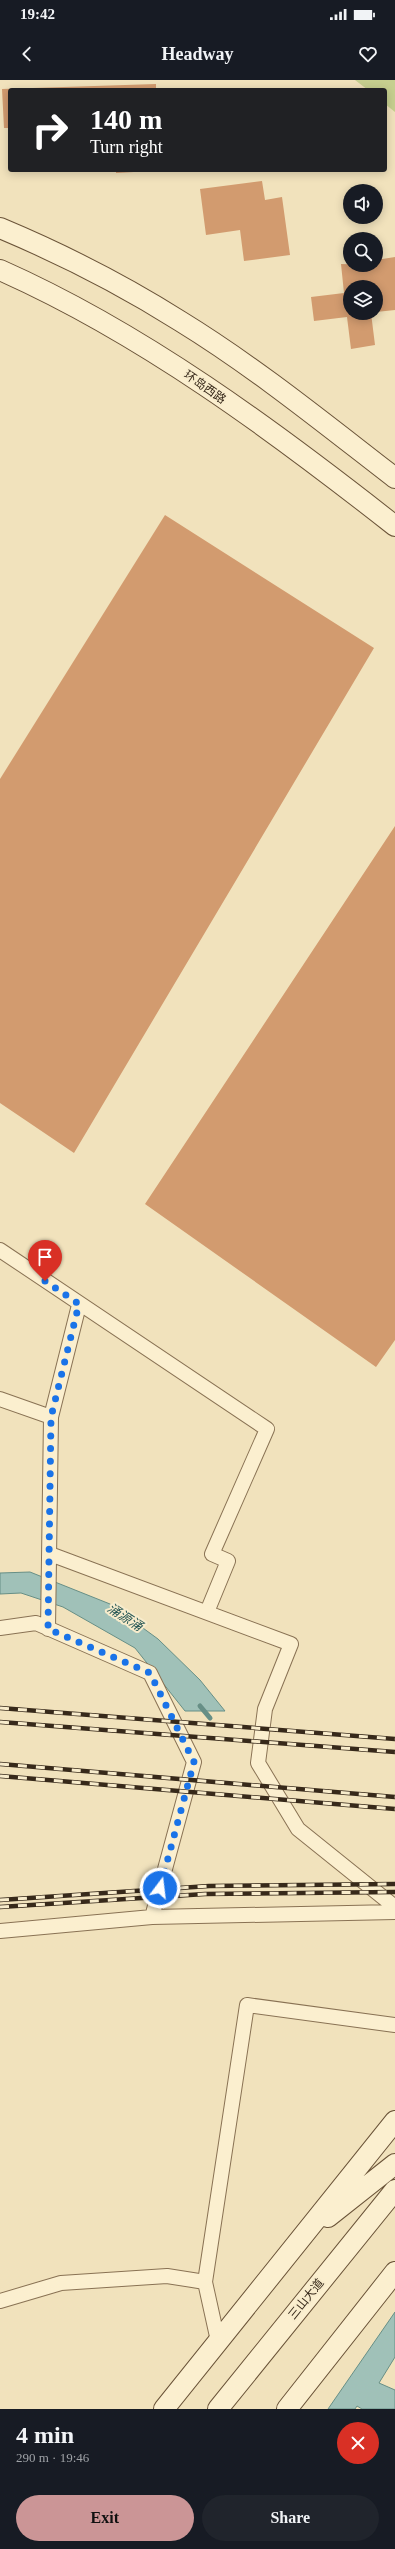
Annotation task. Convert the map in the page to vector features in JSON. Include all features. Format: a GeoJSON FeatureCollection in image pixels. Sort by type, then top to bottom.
{"type":"FeatureCollection","features":[{"type":"Feature","properties":{"kind":"main road"},"geometry":{"type":"LineString","coordinates":[[0,228],[90,270],[180,321],[267,381],[395,478]]}},
{"type":"Feature","properties":{"kind":"main road","name":"环岛西路"},"geometry":{"type":"LineString","coordinates":[[0,270],[52,295],[162,358],[337,480],[395,526]]}},
{"type":"Feature","properties":{"kind":"main road"},"geometry":{"type":"LineString","coordinates":[[164,2409],[395,2121]]}},
{"type":"Feature","properties":{"kind":"main road"},"geometry":{"type":"LineString","coordinates":[[301,2238],[395,2164]]}},
{"type":"Feature","properties":{"kind":"main road","name":"三山大道"},"geometry":{"type":"LineString","coordinates":[[218,2409],[395,2190]]}},
{"type":"Feature","properties":{"kind":"main road"},"geometry":{"type":"LineString","coordinates":[[287,2409],[395,2272]]}},
{"type":"Feature","properties":{"kind":"main road"},"geometry":{"type":"LineString","coordinates":[[298,2409],[342,2339]]}},
{"type":"Feature","properties":{"kind":"street"},"geometry":{"type":"LineString","coordinates":[[0,1250],[267,1428],[212,1554],[228,1561],[207,1612]]}},
{"type":"Feature","properties":{"kind":"street"},"geometry":{"type":"LineString","coordinates":[[48,1629],[50,1610],[51,1417],[79,1304]]}},
{"type":"Feature","properties":{"kind":"street"},"geometry":{"type":"LineString","coordinates":[[0,1399],[51,1417]]}},
{"type":"Feature","properties":{"kind":"street"},"geometry":{"type":"LineString","coordinates":[[50,1554],[292,1644],[265,1709],[258,1763],[298,1829],[395,1907]]}},
{"type":"Feature","properties":{"kind":"street"},"geometry":{"type":"LineString","coordinates":[[0,1628],[36,1624],[150,1673],[194,1762],[152,1917]]}},
{"type":"Feature","properties":{"kind":"street"},"geometry":{"type":"LineString","coordinates":[[0,1931],[152,1917],[395,1912]]}},
{"type":"Feature","properties":{"kind":"street"},"geometry":{"type":"LineString","coordinates":[[218,2341],[205,2282],[247,2004],[395,2025]]}},
{"type":"Feature","properties":{"kind":"street"},"geometry":{"type":"LineString","coordinates":[[0,2301],[60,2283],[167,2276],[205,2282]]}},
{"type":"Feature","properties":{"kind":"green space"},"geometry":{"type":"Polygon","coordinates":[[[355,80],[395,80],[395,112],[387,106],[387,88],[365,88],[355,80]]]}},
{"type":"Feature","properties":{"kind":"water"},"geometry":{"type":"Polygon","coordinates":[[[30,1572],[110,1604],[158,1639],[200,1680],[225,1711],[185,1711],[135,1648],[63,1607],[21,1593],[0,1594],[0,1573],[30,1572]]]}},
{"type":"Feature","properties":{"kind":"water"},"geometry":{"type":"Polygon","coordinates":[[[395,2312],[395,2357],[379,2383],[395,2390],[395,2409],[362,2409],[357,2406],[355,2409],[328,2409],[395,2312]]]}},
{"type":"Feature","properties":{"kind":"building"},"geometry":{"type":"Polygon","coordinates":[[[156,84],[156,88],[33,88],[156,84]]]}},
{"type":"Feature","properties":{"kind":"building"},"geometry":{"type":"Polygon","coordinates":[[[2,89],[8,89],[8,128],[4,128],[2,89]]]}},
{"type":"Feature","properties":{"kind":"building"},"geometry":{"type":"Polygon","coordinates":[[[262,181],[265,200],[282,197],[290,255],[244,261],[240,230],[206,235],[200,189],[262,181]]]}},
{"type":"Feature","properties":{"kind":"building"},"geometry":{"type":"Polygon","coordinates":[[[395,257],[395,310],[383,311],[383,280],[343,280],[343,283],[341,264],[343,264],[343,272],[383,272],[383,259],[395,257]]]}},
{"type":"Feature","properties":{"kind":"building"},"geometry":{"type":"Polygon","coordinates":[[[343,293],[343,317],[314,321],[311,297],[343,293]]]}},
{"type":"Feature","properties":{"kind":"building"},"geometry":{"type":"Polygon","coordinates":[[[347,320],[372,320],[375,345],[351,349],[347,320]]]}},
{"type":"Feature","properties":{"kind":"building"},"geometry":{"type":"Polygon","coordinates":[[[165,515],[374,648],[74,1153],[0,1103],[0,779],[165,515]]]}},
{"type":"Feature","properties":{"kind":"building"},"geometry":{"type":"Polygon","coordinates":[[[395,826],[395,1340],[376,1367],[145,1204],[395,826]]]}},
{"type":"Feature","properties":{"kind":"waterway","name":"涌源涌"},"geometry":{"type":"LineString","coordinates":[[200,1706],[210,1718]]}},
{"type":"Feature","properties":{"kind":"railway"},"geometry":{"type":"LineString","coordinates":[[0,1708],[395,1739]]}},
{"type":"Feature","properties":{"kind":"railway"},"geometry":{"type":"LineString","coordinates":[[0,1722],[395,1752]]}},
{"type":"Feature","properties":{"kind":"railway"},"geometry":{"type":"LineString","coordinates":[[0,1764],[395,1797]]}},
{"type":"Feature","properties":{"kind":"railway"},"geometry":{"type":"LineString","coordinates":[[0,1776],[395,1809]]}},
{"type":"Feature","properties":{"kind":"railway"},"geometry":{"type":"LineString","coordinates":[[0,1900],[209,1886],[395,1884]]}},
{"type":"Feature","properties":{"kind":"railway"},"geometry":{"type":"LineString","coordinates":[[0,1907],[205,1894],[395,1892]]}},
{"type":"Feature","properties":{"kind":"route"},"geometry":{"type":"LineString","coordinates":[[45,1281],[79,1304],[51,1417],[50,1610],[48,1629],[150,1673],[194,1762],[160,1888]]}}]}
